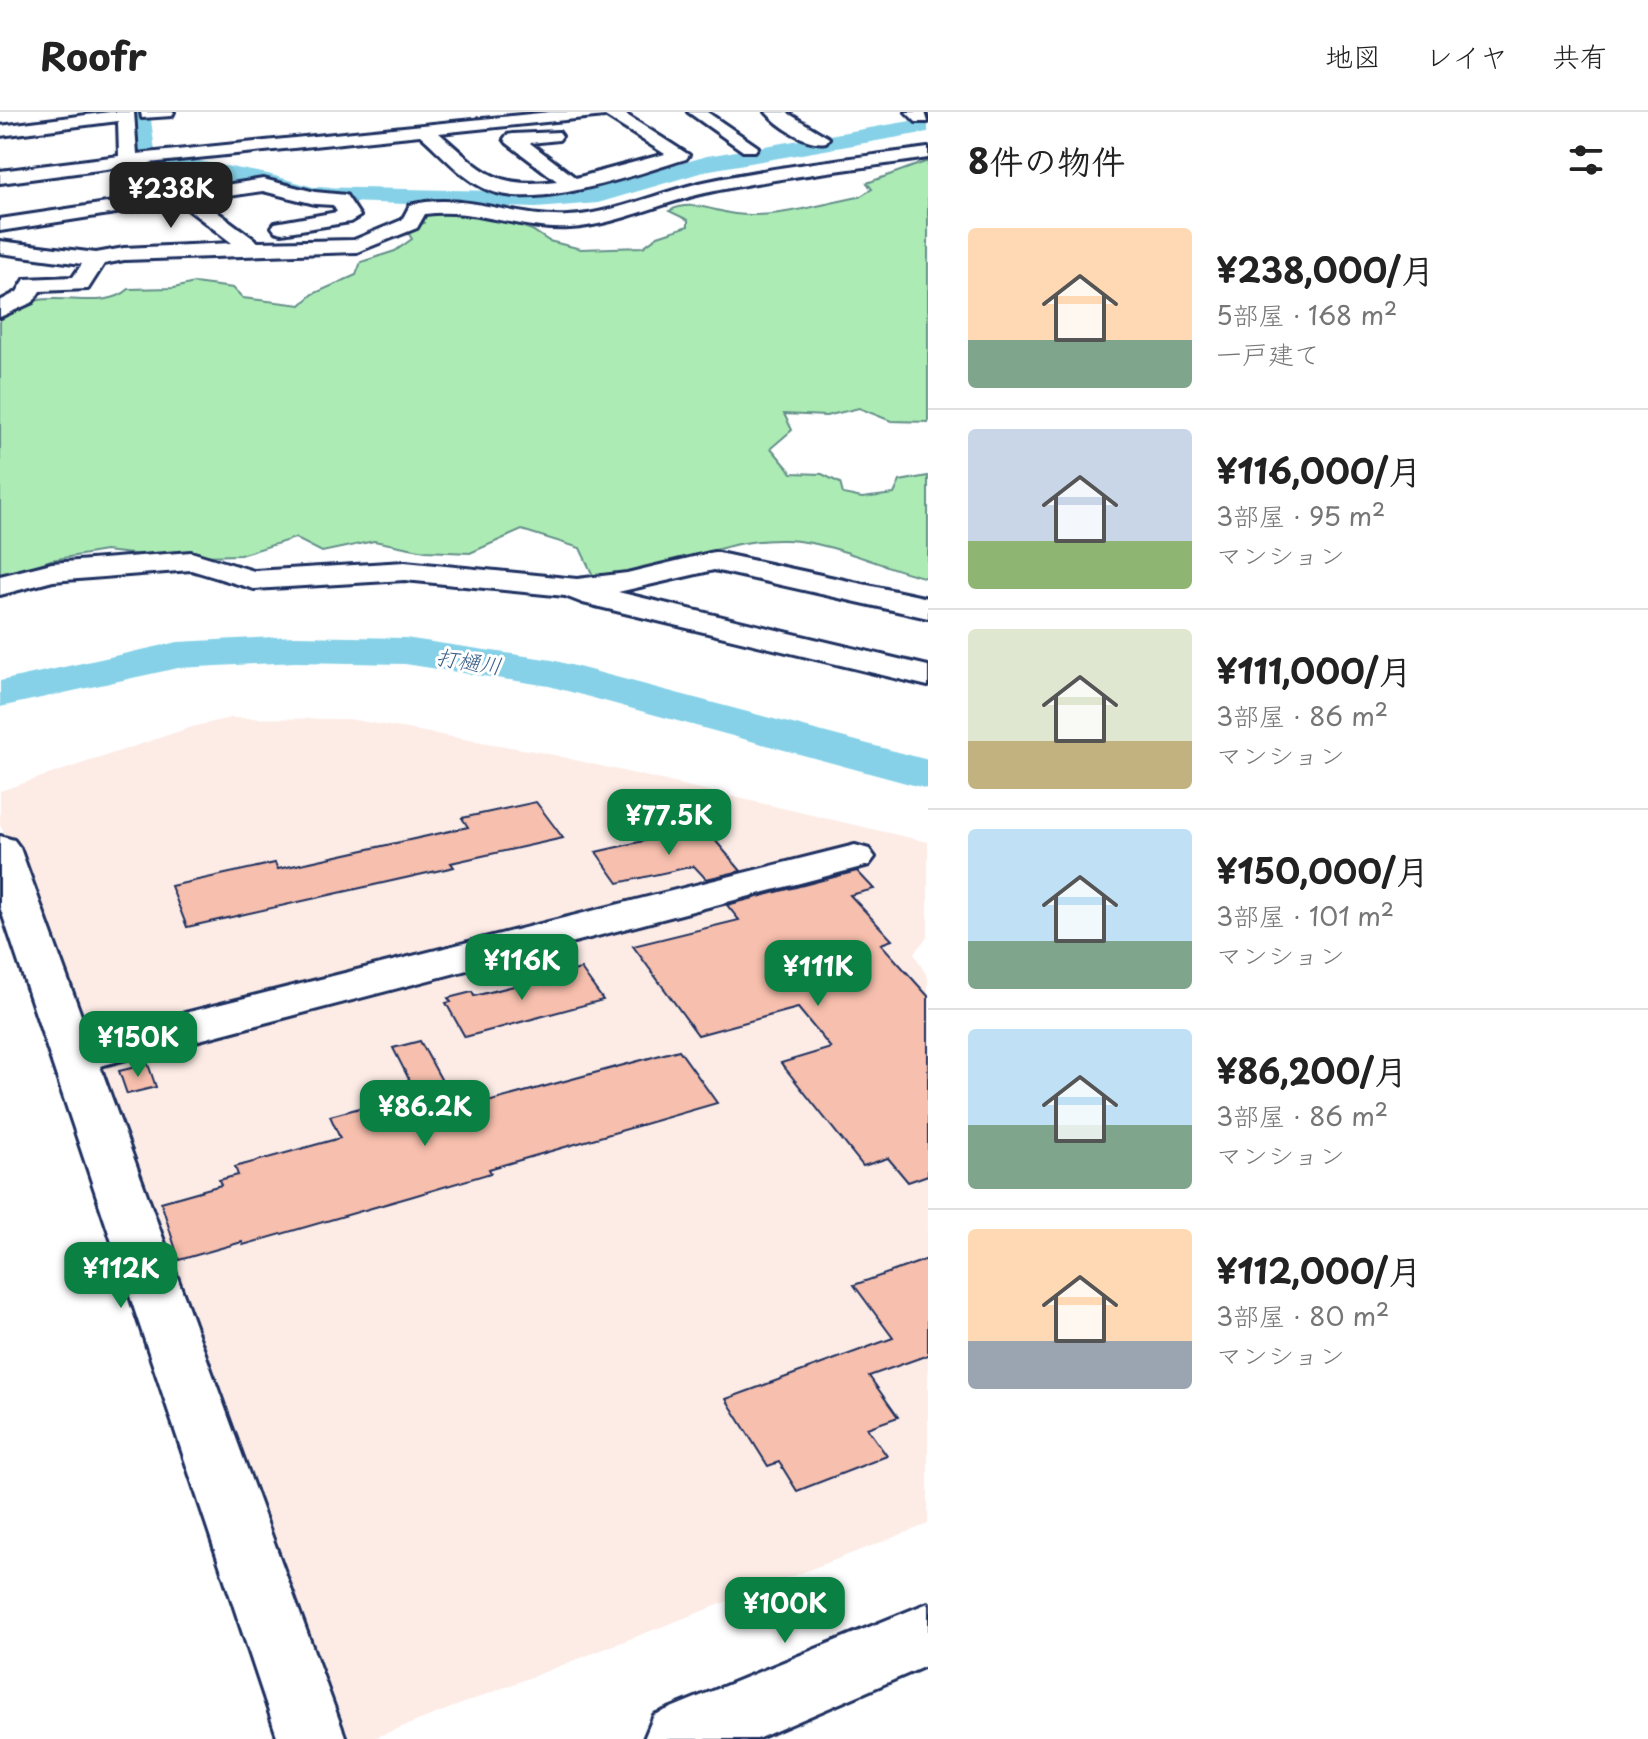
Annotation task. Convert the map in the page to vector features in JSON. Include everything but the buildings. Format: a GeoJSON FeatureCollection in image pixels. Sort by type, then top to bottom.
{"type":"FeatureCollection","features":[{"type":"Feature","properties":{"kind":"street"},"geometry":{"type":"LineString","coordinates":[[0,122],[80,112]]}},
{"type":"Feature","properties":{"kind":"street"},"geometry":{"type":"LineString","coordinates":[[0,131],[141,132],[242,147],[499,112]]}},
{"type":"Feature","properties":{"kind":"street"},"geometry":{"type":"LineString","coordinates":[[696,112],[749,147]]}},
{"type":"Feature","properties":{"kind":"street"},"geometry":{"type":"LineString","coordinates":[[726,112],[770,142]]}},
{"type":"Feature","properties":{"kind":"street"},"geometry":{"type":"LineString","coordinates":[[774,112],[820,138]]}},
{"type":"Feature","properties":{"kind":"street"},"geometry":{"type":"LineString","coordinates":[[141,132],[154,146],[406,125],[606,118],[635,127],[680,155],[574,185],[512,189],[494,186],[443,145],[406,125]]}},
{"type":"Feature","properties":{"kind":"street"},"geometry":{"type":"LineString","coordinates":[[0,148],[180,127]]}},
{"type":"Feature","properties":{"kind":"street"},"geometry":{"type":"LineString","coordinates":[[0,166],[141,132]]}},
{"type":"Feature","properties":{"kind":"street"},"geometry":{"type":"LineString","coordinates":[[0,177],[141,132]]}},
{"type":"Feature","properties":{"kind":"street"},"geometry":{"type":"LineString","coordinates":[[141,132],[161,180],[245,241],[357,246],[410,224],[417,209],[431,206],[468,206],[536,222],[595,218],[618,214],[673,195],[807,170],[928,153]]}},
{"type":"Feature","properties":{"kind":"street"},"geometry":{"type":"LineString","coordinates":[[443,145],[574,134]]}},
{"type":"Feature","properties":{"kind":"street"},"geometry":{"type":"LineString","coordinates":[[513,139],[574,185]]}},
{"type":"Feature","properties":{"kind":"street"},"geometry":{"type":"LineString","coordinates":[[242,147],[268,176],[296,184]]}},
{"type":"Feature","properties":{"kind":"street"},"geometry":{"type":"LineString","coordinates":[[613,159],[631,169]]}},
{"type":"Feature","properties":{"kind":"street"},"geometry":{"type":"LineString","coordinates":[[132,184],[188,176]]}},
{"type":"Feature","properties":{"kind":"street"},"geometry":{"type":"LineString","coordinates":[[0,225],[263,185],[315,198],[339,199],[350,216],[245,241],[96,259],[6,250]]}},
{"type":"Feature","properties":{"kind":"street"},"geometry":{"type":"LineString","coordinates":[[268,206],[315,198]]}},
{"type":"Feature","properties":{"kind":"street"},"geometry":{"type":"LineString","coordinates":[[0,214],[29,199]]}},
{"type":"Feature","properties":{"kind":"street"},"geometry":{"type":"LineString","coordinates":[[181,220],[240,210]]}},
{"type":"Feature","properties":{"kind":"street"},"geometry":{"type":"LineString","coordinates":[[6,250],[76,236]]}},
{"type":"Feature","properties":{"kind":"street"},"geometry":{"type":"LineString","coordinates":[[0,310],[25,297],[33,284],[80,284],[96,259]]}},
{"type":"Feature","properties":{"kind":"street"},"geometry":{"type":"LineString","coordinates":[[0,586],[52,572],[191,561],[212,563],[238,578],[254,580],[405,571],[571,587],[627,582],[714,561],[928,608]]}},
{"type":"Feature","properties":{"kind":"street"},"geometry":{"type":"LineString","coordinates":[[571,587],[594,596],[928,676]]}},
{"type":"Feature","properties":{"kind":"street"},"geometry":{"type":"LineString","coordinates":[[0,848],[312,1739]]}},
{"type":"Feature","properties":{"kind":"street"},"geometry":{"type":"LineString","coordinates":[[74,1057],[855,857]]}},
{"type":"Feature","properties":{"kind":"street"},"geometry":{"type":"LineString","coordinates":[[678,1739],[928,1634]]}},
{"type":"Feature","properties":{"kind":"shaded area"},"geometry":{"type":"Polygon","coordinates":[[[230,718],[349,719],[545,753],[928,842],[928,936],[914,953],[928,978],[928,1524],[371,1739],[336,1739],[15,855],[0,825],[0,791],[192,727],[230,718]]]}},
{"type":"Feature","properties":{"kind":"green space"},"geometry":{"type":"Polygon","coordinates":[[[928,161],[928,422],[891,421],[859,408],[826,416],[784,414],[792,430],[771,448],[792,473],[822,474],[840,483],[843,494],[862,498],[894,494],[900,481],[928,476],[928,578],[823,545],[766,540],[730,546],[643,572],[595,580],[580,548],[522,530],[470,553],[425,551],[374,541],[322,552],[295,538],[240,555],[159,557],[105,551],[51,560],[0,578],[0,320],[29,303],[50,299],[98,300],[120,295],[129,289],[174,288],[194,283],[233,288],[243,298],[301,305],[313,294],[356,275],[361,262],[395,251],[412,239],[407,231],[424,223],[423,211],[440,207],[512,223],[532,230],[549,241],[581,249],[643,247],[658,236],[688,226],[688,220],[669,211],[677,208],[693,206],[750,215],[798,210],[859,197],[872,189],[867,183],[928,161]]]}},
{"type":"Feature","properties":{"kind":"waterway","name":"打樋川"},"geometry":{"type":"LineString","coordinates":[[139,112],[144,155],[154,160],[268,181],[312,194],[536,200],[598,195],[707,163],[928,125]]}},
{"type":"Feature","properties":{"kind":"waterway","name":"打樋川"},"geometry":{"type":"LineString","coordinates":[[0,694],[178,655],[295,649],[405,651],[552,673],[928,775]]}}]}
